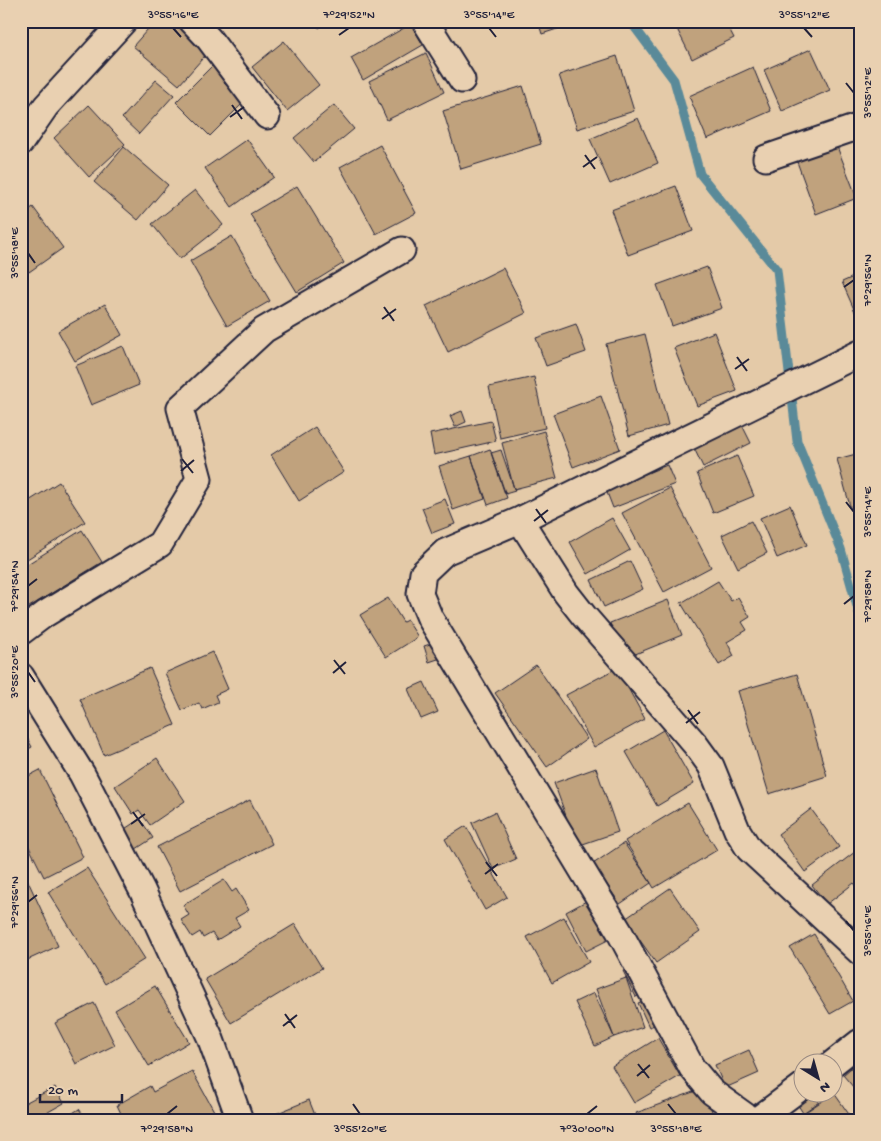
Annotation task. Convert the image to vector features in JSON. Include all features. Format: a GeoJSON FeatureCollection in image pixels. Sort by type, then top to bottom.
{"type":"FeatureCollection","features":[{"type":"Feature","properties":{"kind":"street"},"geometry":{"type":"LineString","coordinates":[[21,142],[46,106],[124,21]]}},
{"type":"Feature","properties":{"kind":"street"},"geometry":{"type":"LineString","coordinates":[[192,21],[209,39],[267,116]]}},
{"type":"Feature","properties":{"kind":"street"},"geometry":{"type":"LineString","coordinates":[[425,21],[462,80]]}},
{"type":"Feature","properties":{"kind":"street"},"geometry":{"type":"LineString","coordinates":[[766,158],[860,126]]}},
{"type":"Feature","properties":{"kind":"street"},"geometry":{"type":"LineString","coordinates":[[21,632],[45,614],[160,544],[199,479],[180,408],[264,330],[402,250]]}},
{"type":"Feature","properties":{"kind":"street"},"geometry":{"type":"LineString","coordinates":[[751,1120],[712,1092],[692,1068],[619,931],[430,618],[420,594],[423,572],[445,552],[520,520],[860,353]]}},
{"type":"Feature","properties":{"kind":"street"},"geometry":{"type":"LineString","coordinates":[[520,520],[566,593],[695,744],[711,766],[737,830],[748,849],[860,952]]}},
{"type":"Feature","properties":{"kind":"street"},"geometry":{"type":"LineString","coordinates":[[21,676],[82,774],[142,890],[210,1037],[240,1120]]}},
{"type":"Feature","properties":{"kind":"street"},"geometry":{"type":"LineString","coordinates":[[844,1055],[860,1042]]}},
{"type":"Feature","properties":{"kind":"street"},"geometry":{"type":"LineString","coordinates":[[757,1120],[794,1092]]}},
{"type":"Feature","properties":{"kind":"building"},"geometry":{"type":"Polygon","coordinates":[[[155,21],[176,21],[210,50],[179,85],[133,46],[155,21]]]}},
{"type":"Feature","properties":{"kind":"building"},"geometry":{"type":"Polygon","coordinates":[[[314,21],[328,21],[319,28],[314,21]]]}},
{"type":"Feature","properties":{"kind":"building"},"geometry":{"type":"Polygon","coordinates":[[[538,21],[581,21],[542,34],[538,21]]]}},
{"type":"Feature","properties":{"kind":"building"},"geometry":{"type":"Polygon","coordinates":[[[673,21],[725,21],[734,38],[692,59],[673,21]]]}},
{"type":"Feature","properties":{"kind":"building"},"geometry":{"type":"Polygon","coordinates":[[[411,24],[423,45],[363,80],[351,58],[411,24]]]}},
{"type":"Feature","properties":{"kind":"building"},"geometry":{"type":"Polygon","coordinates":[[[284,41],[319,85],[287,111],[252,67],[284,41]]]}},
{"type":"Feature","properties":{"kind":"building"},"geometry":{"type":"Polygon","coordinates":[[[811,49],[830,90],[782,111],[764,70],[811,49]]]}},
{"type":"Feature","properties":{"kind":"building"},"geometry":{"type":"Polygon","coordinates":[[[426,53],[444,92],[387,120],[369,81],[426,53]]]}},
{"type":"Feature","properties":{"kind":"building"},"geometry":{"type":"Polygon","coordinates":[[[617,56],[634,111],[577,129],[559,75],[617,56]]]}},
{"type":"Feature","properties":{"kind":"building"},"geometry":{"type":"Polygon","coordinates":[[[215,63],[249,97],[210,136],[176,102],[215,63]]]}},
{"type":"Feature","properties":{"kind":"building"},"geometry":{"type":"Polygon","coordinates":[[[753,67],[771,111],[707,139],[689,96],[753,67]]]}},
{"type":"Feature","properties":{"kind":"building"},"geometry":{"type":"Polygon","coordinates":[[[156,80],[174,95],[139,134],[122,118],[156,80]]]}},
{"type":"Feature","properties":{"kind":"building"},"geometry":{"type":"Polygon","coordinates":[[[523,86],[541,144],[461,169],[443,111],[523,86]]]}},
{"type":"Feature","properties":{"kind":"building"},"geometry":{"type":"Polygon","coordinates":[[[89,105],[125,144],[89,177],[54,138],[89,105]]]}},
{"type":"Feature","properties":{"kind":"building"},"geometry":{"type":"Polygon","coordinates":[[[334,105],[354,129],[314,162],[294,138],[334,105]]]}},
{"type":"Feature","properties":{"kind":"building"},"geometry":{"type":"Polygon","coordinates":[[[638,118],[658,163],[610,184],[590,139],[638,118]]]}},
{"type":"Feature","properties":{"kind":"building"},"geometry":{"type":"Polygon","coordinates":[[[247,139],[274,177],[232,207],[205,168],[247,139]]]}},
{"type":"Feature","properties":{"kind":"building"},"geometry":{"type":"Polygon","coordinates":[[[836,144],[857,198],[816,214],[796,159],[836,144]]]}},
{"type":"Feature","properties":{"kind":"building"},"geometry":{"type":"Polygon","coordinates":[[[380,145],[416,213],[376,234],[340,167],[380,145]]]}},
{"type":"Feature","properties":{"kind":"building"},"geometry":{"type":"Polygon","coordinates":[[[124,147],[168,185],[138,220],[94,182],[124,147]]]}},
{"type":"Feature","properties":{"kind":"building"},"geometry":{"type":"Polygon","coordinates":[[[297,186],[344,263],[297,292],[250,214],[297,186]]]}},
{"type":"Feature","properties":{"kind":"building"},"geometry":{"type":"Polygon","coordinates":[[[676,186],[693,231],[628,255],[611,210],[676,186]]]}},
{"type":"Feature","properties":{"kind":"building"},"geometry":{"type":"Polygon","coordinates":[[[195,190],[223,225],[180,259],[152,224],[195,190]]]}},
{"type":"Feature","properties":{"kind":"building"},"geometry":{"type":"Polygon","coordinates":[[[33,207],[63,248],[29,272],[21,261],[21,216],[33,207]]]}},
{"type":"Feature","properties":{"kind":"building"},"geometry":{"type":"Polygon","coordinates":[[[232,236],[270,301],[227,326],[190,261],[232,236]]]}},
{"type":"Feature","properties":{"kind":"building"},"geometry":{"type":"Polygon","coordinates":[[[707,267],[722,308],[672,326],[657,285],[707,267]]]}},
{"type":"Feature","properties":{"kind":"building"},"geometry":{"type":"Polygon","coordinates":[[[503,268],[526,313],[448,352],[426,306],[503,268]]]}},
{"type":"Feature","properties":{"kind":"building"},"geometry":{"type":"Polygon","coordinates":[[[860,274],[860,323],[842,282],[860,274]]]}},
{"type":"Feature","properties":{"kind":"building"},"geometry":{"type":"Polygon","coordinates":[[[105,304],[122,335],[75,361],[58,331],[105,304]]]}},
{"type":"Feature","properties":{"kind":"building"},"geometry":{"type":"Polygon","coordinates":[[[576,324],[586,352],[546,366],[536,338],[576,324]]]}},
{"type":"Feature","properties":{"kind":"building"},"geometry":{"type":"Polygon","coordinates":[[[714,332],[737,391],[697,406],[674,348],[714,332]]]}},
{"type":"Feature","properties":{"kind":"building"},"geometry":{"type":"Polygon","coordinates":[[[645,334],[668,425],[629,436],[606,344],[645,334]]]}},
{"type":"Feature","properties":{"kind":"building"},"geometry":{"type":"Polygon","coordinates":[[[123,346],[139,385],[91,405],[75,366],[123,346]]]}},
{"type":"Feature","properties":{"kind":"building"},"geometry":{"type":"Polygon","coordinates":[[[534,377],[545,428],[500,438],[489,387],[534,377]]]}},
{"type":"Feature","properties":{"kind":"building"},"geometry":{"type":"Polygon","coordinates":[[[601,396],[620,449],[573,467],[553,414],[601,396]]]}},
{"type":"Feature","properties":{"kind":"building"},"geometry":{"type":"Polygon","coordinates":[[[462,411],[466,422],[455,427],[450,416],[462,411]]]}},
{"type":"Feature","properties":{"kind":"building"},"geometry":{"type":"Polygon","coordinates":[[[491,421],[496,441],[434,455],[430,434],[491,421]]]}},
{"type":"Feature","properties":{"kind":"building"},"geometry":{"type":"Polygon","coordinates":[[[741,423],[751,443],[703,467],[693,446],[741,423]]]}},
{"type":"Feature","properties":{"kind":"building"},"geometry":{"type":"Polygon","coordinates":[[[315,427],[344,472],[299,501],[271,455],[315,427]]]}},
{"type":"Feature","properties":{"kind":"building"},"geometry":{"type":"Polygon","coordinates":[[[544,431],[557,478],[514,489],[502,443],[544,431]]]}},
{"type":"Feature","properties":{"kind":"building"},"geometry":{"type":"Polygon","coordinates":[[[490,449],[507,498],[488,505],[471,456],[490,449]]]}},
{"type":"Feature","properties":{"kind":"building"},"geometry":{"type":"Polygon","coordinates":[[[501,450],[515,491],[505,494],[491,453],[501,450]]]}},
{"type":"Feature","properties":{"kind":"building"},"geometry":{"type":"Polygon","coordinates":[[[860,453],[860,508],[851,510],[837,459],[860,453]]]}},
{"type":"Feature","properties":{"kind":"building"},"geometry":{"type":"Polygon","coordinates":[[[471,456],[485,499],[453,510],[439,466],[471,456]]]}},
{"type":"Feature","properties":{"kind":"building"},"geometry":{"type":"Polygon","coordinates":[[[737,456],[754,496],[713,513],[697,473],[737,456]]]}},
{"type":"Feature","properties":{"kind":"building"},"geometry":{"type":"Polygon","coordinates":[[[667,465],[675,484],[613,508],[606,490],[667,465]]]}},
{"type":"Feature","properties":{"kind":"building"},"geometry":{"type":"Polygon","coordinates":[[[59,482],[85,522],[21,563],[21,506],[59,482]]]}},
{"type":"Feature","properties":{"kind":"building"},"geometry":{"type":"Polygon","coordinates":[[[670,488],[711,567],[664,592],[622,513],[670,488]]]}},
{"type":"Feature","properties":{"kind":"building"},"geometry":{"type":"Polygon","coordinates":[[[445,499],[455,524],[432,533],[422,508],[445,499]]]}},
{"type":"Feature","properties":{"kind":"building"},"geometry":{"type":"Polygon","coordinates":[[[790,505],[807,545],[777,558],[760,518],[790,505]]]}},
{"type":"Feature","properties":{"kind":"building"},"geometry":{"type":"Polygon","coordinates":[[[612,518],[630,550],[588,574],[570,542],[612,518]]]}},
{"type":"Feature","properties":{"kind":"building"},"geometry":{"type":"Polygon","coordinates":[[[751,521],[767,553],[738,568],[722,535],[751,521]]]}},
{"type":"Feature","properties":{"kind":"building"},"geometry":{"type":"Polygon","coordinates":[[[82,530],[102,562],[21,612],[21,568],[82,530]]]}},
{"type":"Feature","properties":{"kind":"building"},"geometry":{"type":"Polygon","coordinates":[[[630,561],[643,589],[604,607],[591,580],[630,561]]]}},
{"type":"Feature","properties":{"kind":"building"},"geometry":{"type":"Polygon","coordinates":[[[718,581],[731,601],[738,597],[750,617],[742,622],[747,630],[727,642],[734,656],[719,665],[681,603],[718,581]]]}},
{"type":"Feature","properties":{"kind":"building"},"geometry":{"type":"Polygon","coordinates":[[[388,598],[403,622],[407,620],[418,637],[386,657],[360,615],[388,598]]]}},
{"type":"Feature","properties":{"kind":"building"},"geometry":{"type":"Polygon","coordinates":[[[668,600],[682,635],[623,659],[610,623],[668,600]]]}},
{"type":"Feature","properties":{"kind":"building"},"geometry":{"type":"Polygon","coordinates":[[[442,640],[447,656],[429,662],[424,646],[442,640]]]}},
{"type":"Feature","properties":{"kind":"building"},"geometry":{"type":"Polygon","coordinates":[[[212,652],[228,689],[215,695],[218,702],[202,709],[199,703],[182,710],[165,673],[212,652]]]}},
{"type":"Feature","properties":{"kind":"building"},"geometry":{"type":"Polygon","coordinates":[[[536,665],[587,739],[547,767],[495,693],[536,665]]]}},
{"type":"Feature","properties":{"kind":"building"},"geometry":{"type":"Polygon","coordinates":[[[150,668],[175,725],[104,755],[80,699],[150,668]]]}},
{"type":"Feature","properties":{"kind":"building"},"geometry":{"type":"Polygon","coordinates":[[[617,668],[645,719],[594,747],[566,695],[617,668]]]}},
{"type":"Feature","properties":{"kind":"building"},"geometry":{"type":"Polygon","coordinates":[[[797,674],[827,776],[769,794],[738,691],[797,674]]]}},
{"type":"Feature","properties":{"kind":"building"},"geometry":{"type":"Polygon","coordinates":[[[424,682],[438,712],[421,719],[408,689],[424,682]]]}},
{"type":"Feature","properties":{"kind":"building"},"geometry":{"type":"Polygon","coordinates":[[[21,727],[32,747],[21,753],[21,727]]]}},
{"type":"Feature","properties":{"kind":"building"},"geometry":{"type":"Polygon","coordinates":[[[663,730],[694,784],[657,806],[626,752],[663,730]]]}},
{"type":"Feature","properties":{"kind":"building"},"geometry":{"type":"Polygon","coordinates":[[[157,758],[185,801],[150,825],[139,810],[133,814],[115,786],[157,758]]]}},
{"type":"Feature","properties":{"kind":"building"},"geometry":{"type":"Polygon","coordinates":[[[596,768],[618,832],[577,846],[554,783],[596,768]]]}},
{"type":"Feature","properties":{"kind":"building"},"geometry":{"type":"Polygon","coordinates":[[[40,770],[83,857],[44,877],[21,831],[21,780],[40,770]]]}},
{"type":"Feature","properties":{"kind":"building"},"geometry":{"type":"Polygon","coordinates":[[[250,800],[272,844],[180,891],[157,847],[250,800]]]}},
{"type":"Feature","properties":{"kind":"building"},"geometry":{"type":"Polygon","coordinates":[[[688,803],[717,850],[654,888],[625,841],[688,803]]]}},
{"type":"Feature","properties":{"kind":"building"},"geometry":{"type":"Polygon","coordinates":[[[811,809],[839,847],[805,872],[778,834],[811,809]]]}},
{"type":"Feature","properties":{"kind":"building"},"geometry":{"type":"Polygon","coordinates":[[[495,812],[516,859],[493,869],[472,823],[495,812]]]}},
{"type":"Feature","properties":{"kind":"building"},"geometry":{"type":"Polygon","coordinates":[[[140,819],[153,838],[133,851],[120,832],[140,819]]]}},
{"type":"Feature","properties":{"kind":"building"},"geometry":{"type":"Polygon","coordinates":[[[466,826],[507,897],[485,910],[445,839],[466,826]]]}},
{"type":"Feature","properties":{"kind":"building"},"geometry":{"type":"Polygon","coordinates":[[[624,843],[651,883],[620,904],[593,864],[624,843]]]}},
{"type":"Feature","properties":{"kind":"building"},"geometry":{"type":"Polygon","coordinates":[[[860,848],[860,890],[854,883],[827,904],[812,885],[860,848]]]}},
{"type":"Feature","properties":{"kind":"building"},"geometry":{"type":"Polygon","coordinates":[[[21,866],[58,946],[21,963],[21,866]]]}},
{"type":"Feature","properties":{"kind":"building"},"geometry":{"type":"Polygon","coordinates":[[[87,868],[145,959],[105,984],[48,892],[87,868]]]}},
{"type":"Feature","properties":{"kind":"building"},"geometry":{"type":"Polygon","coordinates":[[[224,880],[232,892],[236,889],[249,910],[235,918],[240,926],[217,940],[212,933],[203,938],[200,932],[192,937],[181,920],[189,915],[183,905],[224,880]]]}},
{"type":"Feature","properties":{"kind":"building"},"geometry":{"type":"Polygon","coordinates":[[[670,888],[700,932],[656,963],[625,919],[670,888]]]}},
{"type":"Feature","properties":{"kind":"building"},"geometry":{"type":"Polygon","coordinates":[[[590,899],[610,939],[586,951],[566,912],[590,899]]]}},
{"type":"Feature","properties":{"kind":"building"},"geometry":{"type":"Polygon","coordinates":[[[564,917],[589,962],[552,983],[527,937],[564,917]]]}},
{"type":"Feature","properties":{"kind":"building"},"geometry":{"type":"Polygon","coordinates":[[[295,924],[322,968],[231,1023],[205,979],[295,924]]]}},
{"type":"Feature","properties":{"kind":"building"},"geometry":{"type":"Polygon","coordinates":[[[814,934],[853,1001],[830,1014],[790,948],[814,934]]]}},
{"type":"Feature","properties":{"kind":"building"},"geometry":{"type":"Polygon","coordinates":[[[632,967],[644,993],[636,997],[623,971],[632,967]]]}},
{"type":"Feature","properties":{"kind":"building"},"geometry":{"type":"Polygon","coordinates":[[[626,978],[643,1027],[614,1037],[596,989],[626,978]]]}},
{"type":"Feature","properties":{"kind":"building"},"geometry":{"type":"Polygon","coordinates":[[[155,986],[189,1042],[149,1066],[115,1010],[155,986]]]}},
{"type":"Feature","properties":{"kind":"building"},"geometry":{"type":"Polygon","coordinates":[[[594,993],[614,1037],[595,1046],[575,1002],[594,993]]]}},
{"type":"Feature","properties":{"kind":"building"},"geometry":{"type":"Polygon","coordinates":[[[650,998],[660,1023],[649,1027],[638,1003],[650,998]]]}},
{"type":"Feature","properties":{"kind":"building"},"geometry":{"type":"Polygon","coordinates":[[[94,1003],[115,1045],[76,1064],[55,1023],[94,1003]]]}},
{"type":"Feature","properties":{"kind":"building"},"geometry":{"type":"Polygon","coordinates":[[[658,1038],[680,1076],[634,1103],[612,1066],[658,1038]]]}},
{"type":"Feature","properties":{"kind":"building"},"geometry":{"type":"Polygon","coordinates":[[[749,1050],[759,1073],[725,1088],[715,1065],[749,1050]]]}},
{"type":"Feature","properties":{"kind":"building"},"geometry":{"type":"Polygon","coordinates":[[[860,1060],[860,1095],[844,1076],[860,1060]]]}},
{"type":"Feature","properties":{"kind":"building"},"geometry":{"type":"Polygon","coordinates":[[[192,1071],[214,1111],[198,1120],[124,1120],[117,1105],[150,1086],[153,1092],[192,1071]]]}},
{"type":"Feature","properties":{"kind":"building"},"geometry":{"type":"Polygon","coordinates":[[[55,1087],[64,1103],[34,1120],[24,1120],[21,1114],[21,1105],[55,1087]]]}},
{"type":"Feature","properties":{"kind":"building"},"geometry":{"type":"Polygon","coordinates":[[[704,1088],[715,1120],[639,1120],[636,1113],[704,1088]]]}},
{"type":"Feature","properties":{"kind":"building"},"geometry":{"type":"Polygon","coordinates":[[[309,1100],[317,1120],[261,1120],[309,1100]]]}},
{"type":"Feature","properties":{"kind":"building"},"geometry":{"type":"Polygon","coordinates":[[[797,1104],[816,1104],[803,1113],[797,1104]]]}},
{"type":"Feature","properties":{"kind":"building"},"geometry":{"type":"Polygon","coordinates":[[[818,1104],[842,1104],[853,1120],[795,1120],[818,1104]]]}},
{"type":"Feature","properties":{"kind":"building"},"geometry":{"type":"Polygon","coordinates":[[[79,1109],[87,1120],[56,1120],[66,1113],[68,1116],[79,1109]]]}},
{"type":"Feature","properties":{"kind":"waterway"},"geometry":{"type":"LineString","coordinates":[[630,21],[674,80],[700,174],[777,270],[797,441],[841,549],[860,617]]}}]}
